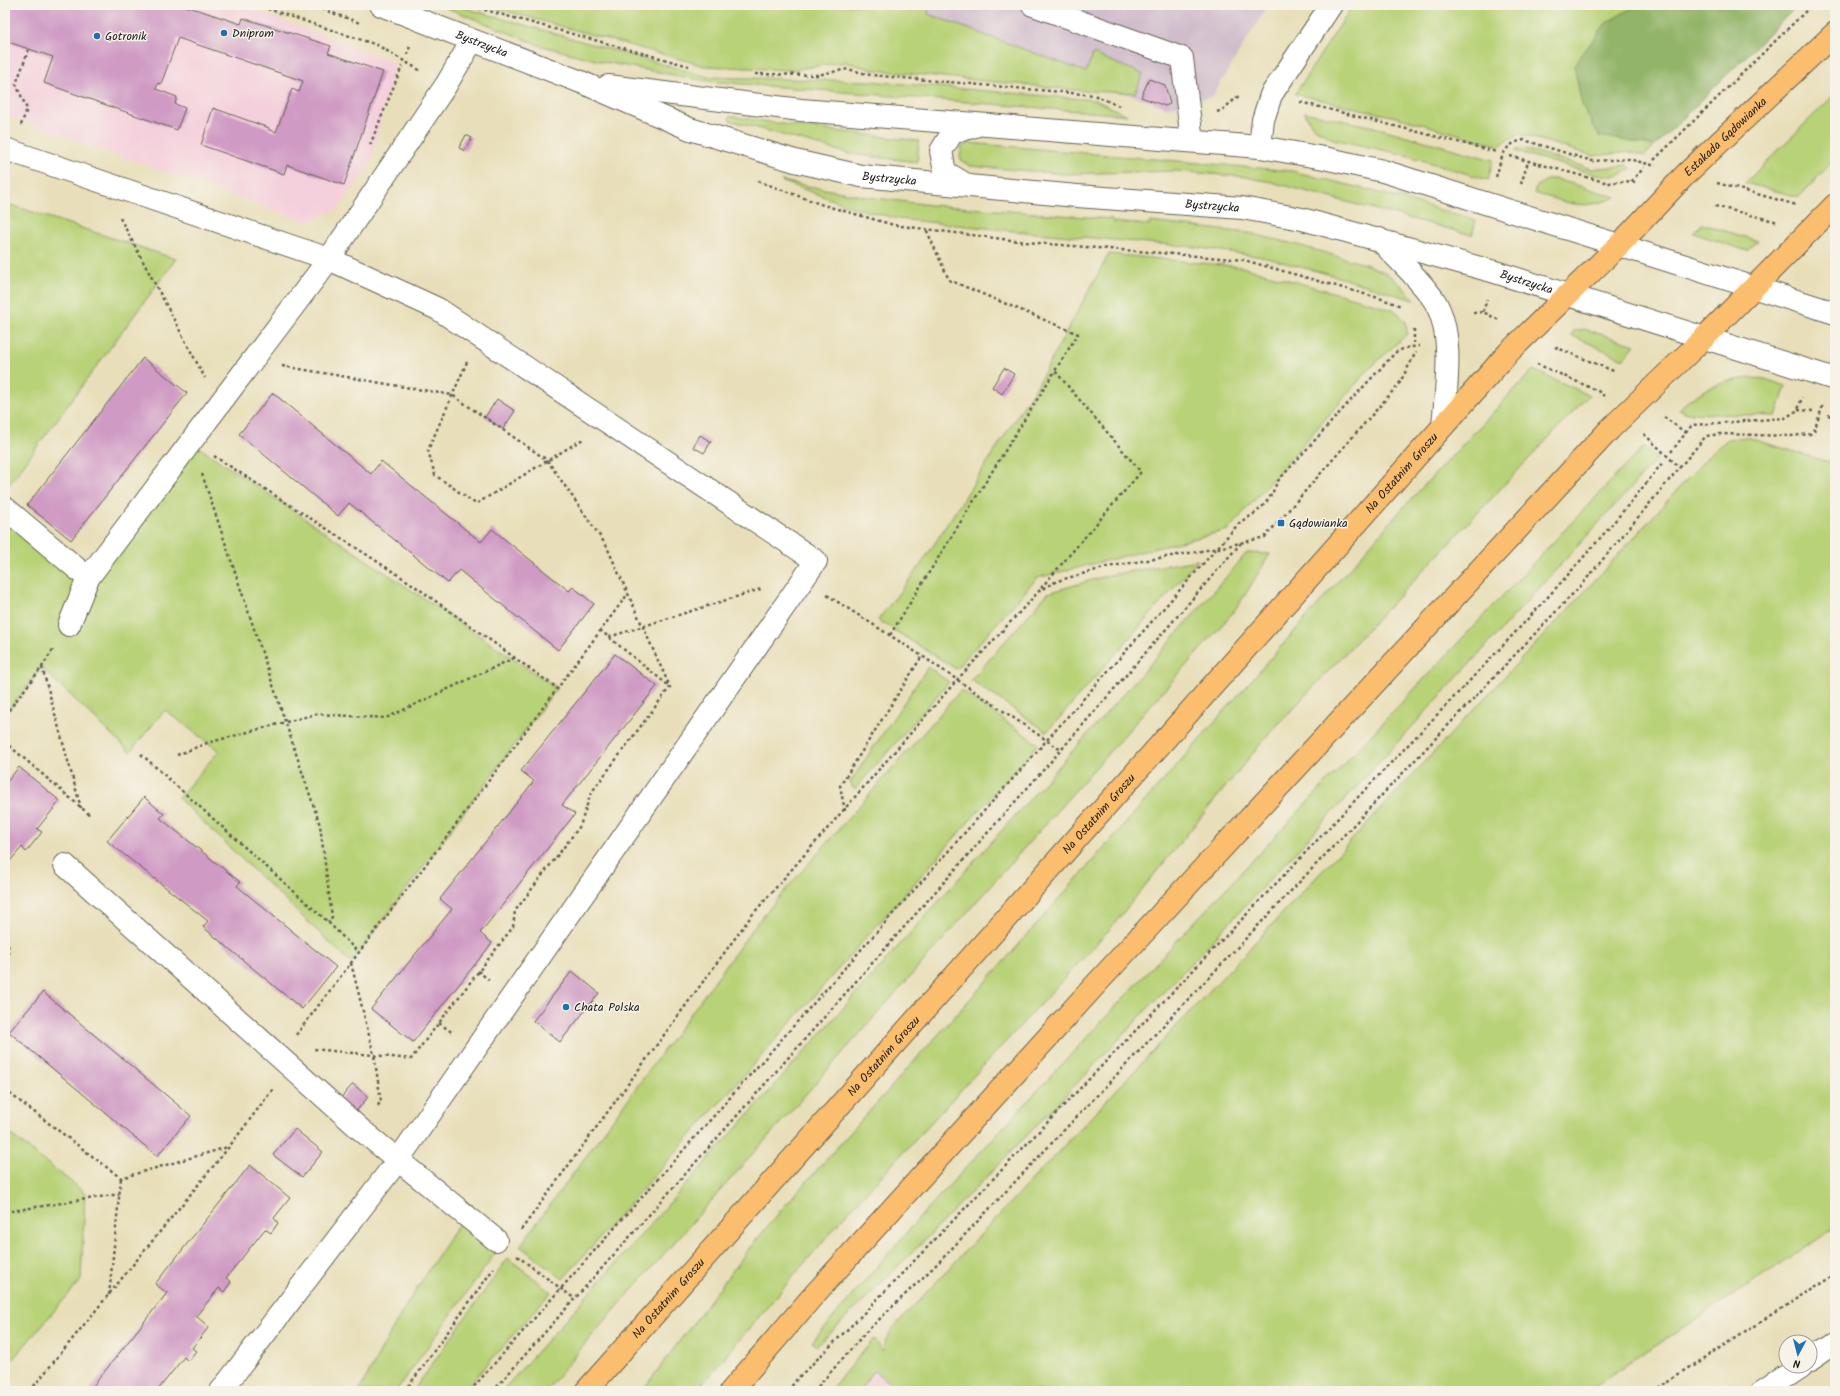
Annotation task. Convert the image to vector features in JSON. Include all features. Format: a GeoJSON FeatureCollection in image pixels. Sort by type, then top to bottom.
{"type":"FeatureCollection","features":[{"type":"Feature","properties":{"kind":"main road","name":"Estakada Gądowianka"},"geometry":{"type":"LineString","coordinates":[[1620,244],[1686,174],[1835,33]]}},
{"type":"Feature","properties":{"kind":"main road"},"geometry":{"type":"LineString","coordinates":[[732,1391],[813,1296],[1097,983],[1610,429],[1756,287],[1835,205]]}},
{"type":"Feature","properties":{"kind":"main road","name":"Na Ostatnim Groszu"},"geometry":{"type":"LineString","coordinates":[[586,1391],[1509,352],[1620,244]]}},
{"type":"Feature","properties":{"kind":"street","name":"Bystrzycka"},"geometry":{"type":"LineString","coordinates":[[381,5],[420,19],[472,42],[581,82],[690,129],[795,161],[861,176],[1077,196],[1242,208],[1302,219],[1495,272],[1835,379]]}},
{"type":"Feature","properties":{"kind":"street"},"geometry":{"type":"LineString","coordinates":[[1033,5],[1182,58],[1192,141]]}},
{"type":"Feature","properties":{"kind":"street"},"geometry":{"type":"LineString","coordinates":[[1260,147],[1263,120],[1271,95],[1331,5]]}},
{"type":"Feature","properties":{"kind":"street"},"geometry":{"type":"LineString","coordinates":[[69,625],[88,578],[329,260],[446,85],[472,42]]}},
{"type":"Feature","properties":{"kind":"street","name":"Bystrzycka"},"geometry":{"type":"LineString","coordinates":[[581,82],[801,110],[1260,147],[1324,158],[1383,170],[1835,312]]}},
{"type":"Feature","properties":{"kind":"street"},"geometry":{"type":"LineString","coordinates":[[967,185],[945,172],[941,151],[952,133],[976,125]]}},
{"type":"Feature","properties":{"kind":"street"},"geometry":{"type":"LineString","coordinates":[[8,150],[329,260],[438,309],[608,424],[816,561],[398,1160],[221,1391]]}},
{"type":"Feature","properties":{"kind":"street"},"geometry":{"type":"LineString","coordinates":[[1379,239],[1434,301],[1440,316],[1446,339],[1448,359],[1443,426]]}},
{"type":"Feature","properties":{"kind":"street"},"geometry":{"type":"LineString","coordinates":[[5,508],[88,578]]}},
{"type":"Feature","properties":{"kind":"street"},"geometry":{"type":"LineString","coordinates":[[66,865],[286,1056],[360,1129],[502,1245]]}},
{"type":"Feature","properties":{"kind":"street"},"geometry":{"type":"LineString","coordinates":[[1818,1355],[1835,1343]]}},
{"type":"Feature","properties":{"kind":"street"},"geometry":{"type":"LineString","coordinates":[[1762,1391],[1788,1374]]}},
{"type":"Feature","properties":{"kind":"path"},"geometry":{"type":"LineString","coordinates":[[256,5],[376,45],[446,85]]}},
{"type":"Feature","properties":{"kind":"path"},"geometry":{"type":"LineString","coordinates":[[467,5],[694,67]]}},
{"type":"Feature","properties":{"kind":"path"},"geometry":{"type":"LineString","coordinates":[[1654,160],[1812,5]]}},
{"type":"Feature","properties":{"kind":"path"},"geometry":{"type":"LineString","coordinates":[[8,150],[27,109],[16,84],[29,49]]}},
{"type":"Feature","properties":{"kind":"path"},"geometry":{"type":"LineString","coordinates":[[748,74],[818,75],[848,69],[870,75],[1094,95],[1122,107]]}},
{"type":"Feature","properties":{"kind":"path"},"geometry":{"type":"LineString","coordinates":[[1188,114],[1202,115],[1222,110],[1242,93],[1271,95],[1497,152]]}},
{"type":"Feature","properties":{"kind":"path"},"geometry":{"type":"LineString","coordinates":[[1496,178],[1506,148],[1515,142],[1524,140],[1592,161],[1629,159],[1659,167]]}},
{"type":"Feature","properties":{"kind":"path"},"geometry":{"type":"LineString","coordinates":[[1510,156],[1608,183],[1631,181],[1640,184]]}},
{"type":"Feature","properties":{"kind":"path"},"geometry":{"type":"LineString","coordinates":[[1520,186],[1528,162]]}},
{"type":"Feature","properties":{"kind":"path"},"geometry":{"type":"LineString","coordinates":[[1631,181],[1644,168]]}},
{"type":"Feature","properties":{"kind":"path"},"geometry":{"type":"LineString","coordinates":[[1735,187],[1797,205]]}},
{"type":"Feature","properties":{"kind":"path"},"geometry":{"type":"LineString","coordinates":[[125,189],[117,214],[219,405]]}},
{"type":"Feature","properties":{"kind":"path"},"geometry":{"type":"LineString","coordinates":[[1715,206],[1780,222]]}},
{"type":"Feature","properties":{"kind":"path"},"geometry":{"type":"LineString","coordinates":[[890,635],[1078,334],[949,280],[926,228]]}},
{"type":"Feature","properties":{"kind":"path"},"geometry":{"type":"LineString","coordinates":[[1483,312],[1487,298]]}},
{"type":"Feature","properties":{"kind":"path"},"geometry":{"type":"LineString","coordinates":[[1473,313],[1483,312],[1499,320]]}},
{"type":"Feature","properties":{"kind":"path"},"geometry":{"type":"LineString","coordinates":[[478,336],[428,450],[435,475],[476,504],[608,424]]}},
{"type":"Feature","properties":{"kind":"path"},"geometry":{"type":"LineString","coordinates":[[1552,346],[1616,372]]}},
{"type":"Feature","properties":{"kind":"path"},"geometry":{"type":"LineString","coordinates":[[470,1391],[1242,522],[1253,516],[1258,511],[1273,494],[1277,482],[1352,399],[1391,357],[1405,348],[1415,347]]}},
{"type":"Feature","properties":{"kind":"path"},"geometry":{"type":"LineString","coordinates":[[1040,590],[1057,581],[1107,567],[1219,548],[1265,537],[1399,384],[1416,352]]}},
{"type":"Feature","properties":{"kind":"path"},"geometry":{"type":"LineString","coordinates":[[252,361],[452,395],[547,460],[606,545],[670,687]]}},
{"type":"Feature","properties":{"kind":"path"},"geometry":{"type":"LineString","coordinates":[[1533,363],[1598,390]]}},
{"type":"Feature","properties":{"kind":"path"},"geometry":{"type":"LineString","coordinates":[[405,1391],[502,1245],[752,915],[957,680],[1040,590],[1141,472],[1055,371]]}},
{"type":"Feature","properties":{"kind":"path"},"geometry":{"type":"LineString","coordinates":[[1798,410],[1803,395]]}},
{"type":"Feature","properties":{"kind":"path"},"geometry":{"type":"LineString","coordinates":[[1671,452],[1692,425],[1785,418],[1798,410],[1814,411]]}},
{"type":"Feature","properties":{"kind":"path"},"geometry":{"type":"LineString","coordinates":[[814,1391],[866,1332],[939,1262],[1583,583],[1706,436],[1728,434],[1791,436],[1810,434],[1814,431],[1821,413]]}},
{"type":"Feature","properties":{"kind":"path"},"geometry":{"type":"LineString","coordinates":[[1828,415],[1835,417]]}},
{"type":"Feature","properties":{"kind":"path"},"geometry":{"type":"LineString","coordinates":[[1664,418],[1686,433]]}},
{"type":"Feature","properties":{"kind":"path"},"geometry":{"type":"LineString","coordinates":[[1646,436],[1680,468]]}},
{"type":"Feature","properties":{"kind":"path"},"geometry":{"type":"LineString","coordinates":[[191,442],[409,582],[556,688]]}},
{"type":"Feature","properties":{"kind":"path"},"geometry":{"type":"LineString","coordinates":[[191,442],[284,723],[320,825],[332,917],[328,922]]}},
{"type":"Feature","properties":{"kind":"path"},"geometry":{"type":"LineString","coordinates":[[788,1391],[797,1379],[862,1316],[1266,895],[1533,613],[1644,487],[1663,462]]}},
{"type":"Feature","properties":{"kind":"path"},"geometry":{"type":"LineString","coordinates":[[493,1391],[1061,750],[1241,543]]}},
{"type":"Feature","properties":{"kind":"path"},"geometry":{"type":"LineString","coordinates":[[609,637],[644,628],[769,587],[804,580],[922,656],[1061,750]]}},
{"type":"Feature","properties":{"kind":"path"},"geometry":{"type":"LineString","coordinates":[[30,1391],[229,1147],[286,1056],[358,952],[443,842],[627,594]]}},
{"type":"Feature","properties":{"kind":"path"},"geometry":{"type":"LineString","coordinates":[[5,715],[42,668],[69,625]]}},
{"type":"Feature","properties":{"kind":"path"},"geometry":{"type":"LineString","coordinates":[[600,630],[670,687]]}},
{"type":"Feature","properties":{"kind":"path"},"geometry":{"type":"LineString","coordinates":[[844,811],[840,786],[922,656]]}},
{"type":"Feature","properties":{"kind":"path"},"geometry":{"type":"LineString","coordinates":[[177,755],[207,743],[316,714],[386,718],[514,658]]}},
{"type":"Feature","properties":{"kind":"path"},"geometry":{"type":"LineString","coordinates":[[42,668],[81,808]]}},
{"type":"Feature","properties":{"kind":"path"},"geometry":{"type":"LineString","coordinates":[[286,1056],[374,1055],[411,1058],[513,927],[515,911],[580,826],[591,793],[670,687]]}},
{"type":"Feature","properties":{"kind":"path"},"geometry":{"type":"LineString","coordinates":[[5,742],[90,816]]}},
{"type":"Feature","properties":{"kind":"path"},"geometry":{"type":"LineString","coordinates":[[140,754],[328,922],[358,952]]}},
{"type":"Feature","properties":{"kind":"path"},"geometry":{"type":"LineString","coordinates":[[5,941],[7,942],[9,950],[5,963]]}},
{"type":"Feature","properties":{"kind":"path"},"geometry":{"type":"LineString","coordinates":[[351,963],[374,1055],[381,1101],[360,1129]]}},
{"type":"Feature","properties":{"kind":"path"},"geometry":{"type":"LineString","coordinates":[[5,1090],[121,1178]]}},
{"type":"Feature","properties":{"kind":"path"},"geometry":{"type":"LineString","coordinates":[[121,1178],[229,1147]]}},
{"type":"Feature","properties":{"kind":"path"},"geometry":{"type":"LineString","coordinates":[[109,1295],[121,1178]]}},
{"type":"Feature","properties":{"kind":"path"},"geometry":{"type":"LineString","coordinates":[[5,1212],[119,1194]]}},
{"type":"Feature","properties":{"kind":"path"},"geometry":{"type":"LineString","coordinates":[[502,1245],[575,1299]]}},
{"type":"Feature","properties":{"kind":"path"},"geometry":{"type":"LineString","coordinates":[[1653,1391],[1835,1275]]}},
{"type":"Feature","properties":{"kind":"shaded area"},"geometry":{"type":"Polygon","coordinates":[[[5,5],[242,5],[395,63],[371,162],[338,209],[306,222],[5,115],[5,5]]]}},
{"type":"Feature","properties":{"kind":"shaded area"},"geometry":{"type":"Polygon","coordinates":[[[882,5],[1268,5],[1212,97],[1167,108],[882,5]]]}},
{"type":"Feature","properties":{"kind":"shaded area"},"geometry":{"type":"Polygon","coordinates":[[[874,1339],[911,1391],[829,1391],[874,1339]]]}},
{"type":"Feature","properties":{"kind":"green space"},"geometry":{"type":"Polygon","coordinates":[[[440,5],[454,5],[708,77],[869,81],[1095,100],[1127,115],[706,81],[599,61],[539,45],[440,5]]]}},
{"type":"Feature","properties":{"kind":"green space"},"geometry":{"type":"Polygon","coordinates":[[[484,5],[929,5],[928,14],[1086,72],[1093,54],[1143,74],[1135,93],[1086,91],[874,70],[845,62],[791,70],[705,66],[484,5]]]}},
{"type":"Feature","properties":{"kind":"green space"},"geometry":{"type":"Polygon","coordinates":[[[1353,5],[1798,5],[1644,156],[1631,152],[1593,156],[1521,134],[1508,139],[1500,146],[1400,118],[1295,94],[1353,5]]]}},
{"type":"Feature","properties":{"kind":"green space"},"geometry":{"type":"Polygon","coordinates":[[[1637,5],[1798,5],[1655,146],[1599,136],[1582,105],[1574,65],[1606,23],[1637,5]]]}},
{"type":"Feature","properties":{"kind":"green space"},"geometry":{"type":"Polygon","coordinates":[[[1835,94],[1835,159],[1799,197],[1745,183],[1835,94]]]}},
{"type":"Feature","properties":{"kind":"green space"},"geometry":{"type":"Polygon","coordinates":[[[1304,112],[1378,128],[1493,160],[1488,180],[1405,155],[1333,139],[1313,127],[1304,112]]]}},
{"type":"Feature","properties":{"kind":"green space"},"geometry":{"type":"Polygon","coordinates":[[[730,116],[795,126],[919,141],[917,162],[850,154],[729,120],[730,116]]]}},
{"type":"Feature","properties":{"kind":"green space"},"geometry":{"type":"Polygon","coordinates":[[[969,143],[1292,171],[1384,194],[1476,220],[1472,235],[1271,182],[1245,177],[1176,171],[1063,174],[970,166],[962,161],[960,156],[962,147],[969,143]]]}},
{"type":"Feature","properties":{"kind":"green space"},"geometry":{"type":"Polygon","coordinates":[[[1522,148],[1592,169],[1627,165],[1631,168],[1620,175],[1597,175],[1515,151],[1522,148]]]}},
{"type":"Feature","properties":{"kind":"green space"},"geometry":{"type":"Polygon","coordinates":[[[1548,179],[1556,179],[1616,197],[1604,202],[1584,205],[1566,202],[1534,193],[1537,186],[1548,179]]]}},
{"type":"Feature","properties":{"kind":"green space"},"geometry":{"type":"Polygon","coordinates":[[[781,181],[868,197],[931,205],[1112,219],[1113,222],[1149,225],[1150,222],[1249,233],[1368,265],[1386,273],[1402,286],[1414,300],[1335,276],[1263,257],[1194,247],[899,219],[855,208],[781,181]]]}},
{"type":"Feature","properties":{"kind":"green space"},"geometry":{"type":"Polygon","coordinates":[[[5,203],[176,259],[5,490],[5,203]]]}},
{"type":"Feature","properties":{"kind":"green space"},"geometry":{"type":"Polygon","coordinates":[[[1702,224],[1758,241],[1747,251],[1693,233],[1702,224]]]}},
{"type":"Feature","properties":{"kind":"green space"},"geometry":{"type":"Polygon","coordinates":[[[1109,254],[1242,267],[1375,304],[1397,312],[1406,322],[1407,334],[1368,370],[1228,530],[1037,578],[956,669],[878,620],[922,563],[1038,384],[1109,254]]]}},
{"type":"Feature","properties":{"kind":"green space"},"geometry":{"type":"Polygon","coordinates":[[[1584,329],[1635,345],[1623,359],[1571,335],[1574,331],[1584,329]]]}},
{"type":"Feature","properties":{"kind":"green space"},"geometry":{"type":"Polygon","coordinates":[[[1533,370],[1589,395],[1267,736],[1109,930],[848,1212],[696,1391],[642,1391],[751,1246],[789,1201],[1015,949],[1401,510],[1533,370]]]}},
{"type":"Feature","properties":{"kind":"green space"},"geometry":{"type":"Polygon","coordinates":[[[1752,378],[1765,379],[1786,386],[1776,416],[1687,413],[1679,409],[1695,396],[1712,387],[1722,383],[1752,378]]]}},
{"type":"Feature","properties":{"kind":"green space"},"geometry":{"type":"Polygon","coordinates":[[[1746,437],[1835,464],[1835,1228],[1586,1391],[887,1391],[892,1384],[874,1371],[859,1391],[829,1391],[874,1339],[883,1351],[885,1342],[892,1329],[1587,589],[1711,453],[1728,439],[1746,437]]]}},
{"type":"Feature","properties":{"kind":"green space"},"geometry":{"type":"Polygon","coordinates":[[[191,442],[557,688],[351,963],[178,798],[219,751],[165,710],[130,752],[42,668],[5,715],[5,508],[88,578],[191,442]]]}},
{"type":"Feature","properties":{"kind":"green space"},"geometry":{"type":"Polygon","coordinates":[[[1644,446],[1657,459],[1333,812],[1096,1063],[938,1226],[817,1346],[812,1342],[920,1217],[1185,932],[1644,446]]]}},
{"type":"Feature","properties":{"kind":"green space"},"geometry":{"type":"Polygon","coordinates":[[[1247,553],[1270,554],[1240,603],[1229,617],[594,1333],[551,1385],[545,1391],[502,1391],[1159,654],[1247,553]]]}},
{"type":"Feature","properties":{"kind":"green space"},"geometry":{"type":"Polygon","coordinates":[[[1198,560],[1047,732],[971,680],[1048,593],[1109,575],[1198,560]]]}},
{"type":"Feature","properties":{"kind":"green space"},"geometry":{"type":"Polygon","coordinates":[[[928,667],[949,682],[856,788],[853,788],[850,782],[928,667]]]}},
{"type":"Feature","properties":{"kind":"green space"},"geometry":{"type":"Polygon","coordinates":[[[961,690],[1038,744],[563,1279],[520,1246],[760,919],[961,690]]]}},
{"type":"Feature","properties":{"kind":"green space"},"geometry":{"type":"Polygon","coordinates":[[[5,1130],[85,1193],[81,1280],[5,1368],[5,1130]]]}},
{"type":"Feature","properties":{"kind":"green space"},"geometry":{"type":"Polygon","coordinates":[[[459,1223],[496,1252],[396,1391],[359,1391],[402,1312],[459,1223]]]}},
{"type":"Feature","properties":{"kind":"green space"},"geometry":{"type":"Polygon","coordinates":[[[508,1258],[551,1292],[464,1391],[413,1391],[508,1258]]]}},
{"type":"Feature","properties":{"kind":"building"},"geometry":{"type":"Polygon","coordinates":[[[5,5],[183,5],[241,24],[243,18],[331,46],[328,53],[383,72],[344,185],[287,165],[284,174],[201,145],[213,108],[269,128],[269,130],[276,132],[292,89],[299,92],[303,81],[178,38],[161,84],[158,83],[156,89],[177,97],[175,104],[185,108],[177,130],[44,83],[53,57],[5,41],[5,5]]]}},
{"type":"Feature","properties":{"kind":"building"},"geometry":{"type":"Polygon","coordinates":[[[1149,79],[1165,85],[1170,104],[1165,106],[1141,97],[1149,79]]]}},
{"type":"Feature","properties":{"kind":"building"},"geometry":{"type":"Polygon","coordinates":[[[466,135],[472,138],[465,151],[459,148],[466,135]]]}},
{"type":"Feature","properties":{"kind":"building"},"geometry":{"type":"Polygon","coordinates":[[[143,358],[187,393],[71,540],[27,505],[143,358]]]}},
{"type":"Feature","properties":{"kind":"building"},"geometry":{"type":"Polygon","coordinates":[[[1004,368],[1014,374],[1002,394],[992,387],[1004,368]]]}},
{"type":"Feature","properties":{"kind":"building"},"geometry":{"type":"Polygon","coordinates":[[[273,393],[371,474],[381,461],[481,542],[492,529],[569,591],[573,587],[594,604],[558,650],[459,570],[448,583],[349,503],[338,516],[239,434],[273,393]]]}},
{"type":"Feature","properties":{"kind":"building"},"geometry":{"type":"Polygon","coordinates":[[[497,399],[515,411],[503,429],[485,417],[497,399]]]}},
{"type":"Feature","properties":{"kind":"building"},"geometry":{"type":"Polygon","coordinates":[[[700,435],[711,442],[704,453],[693,447],[700,435]]]}},
{"type":"Feature","properties":{"kind":"building"},"geometry":{"type":"Polygon","coordinates":[[[615,654],[657,686],[562,805],[575,814],[480,933],[492,943],[413,1042],[371,1009],[452,909],[440,899],[534,781],[521,771],[615,654]]]}},
{"type":"Feature","properties":{"kind":"building"},"geometry":{"type":"Polygon","coordinates":[[[19,767],[60,801],[37,829],[42,832],[26,852],[22,847],[5,867],[5,784],[19,767]]]}},
{"type":"Feature","properties":{"kind":"building"},"geometry":{"type":"Polygon","coordinates":[[[144,797],[164,814],[160,818],[240,882],[237,886],[336,967],[302,1009],[203,927],[208,921],[107,841],[144,797]]]}},
{"type":"Feature","properties":{"kind":"building","name":"Chata Polska"},"geometry":{"type":"Polygon","coordinates":[[[572,971],[599,993],[560,1042],[533,1021],[572,971]]]}},
{"type":"Feature","properties":{"kind":"building"},"geometry":{"type":"Polygon","coordinates":[[[43,992],[191,1116],[157,1156],[9,1032],[43,992]]]}},
{"type":"Feature","properties":{"kind":"building"},"geometry":{"type":"Polygon","coordinates":[[[353,1084],[368,1097],[354,1114],[339,1100],[353,1084]]]}},
{"type":"Feature","properties":{"kind":"building"},"geometry":{"type":"Polygon","coordinates":[[[295,1129],[323,1152],[302,1177],[273,1155],[295,1129]]]}},
{"type":"Feature","properties":{"kind":"building"},"geometry":{"type":"Polygon","coordinates":[[[250,1165],[290,1198],[274,1218],[278,1223],[271,1233],[265,1229],[226,1278],[231,1282],[224,1292],[219,1288],[196,1316],[209,1327],[192,1348],[196,1351],[188,1361],[184,1357],[157,1391],[89,1391],[167,1293],[155,1284],[250,1165]]]}},
{"type":"Feature","properties":{"kind":"place","name":"Dniprom"},"geometry":{"type":"Point","coordinates":[224,33]}},
{"type":"Feature","properties":{"kind":"place","name":"Gotronik"},"geometry":{"type":"Point","coordinates":[97,36]}},
{"type":"Feature","properties":{"kind":"place","name":"Gądowianka"},"geometry":{"type":"Point","coordinates":[1281,523]}},
{"type":"Feature","properties":{"kind":"place","name":"Chata Polska"},"geometry":{"type":"Point","coordinates":[566,1007]}}]}
